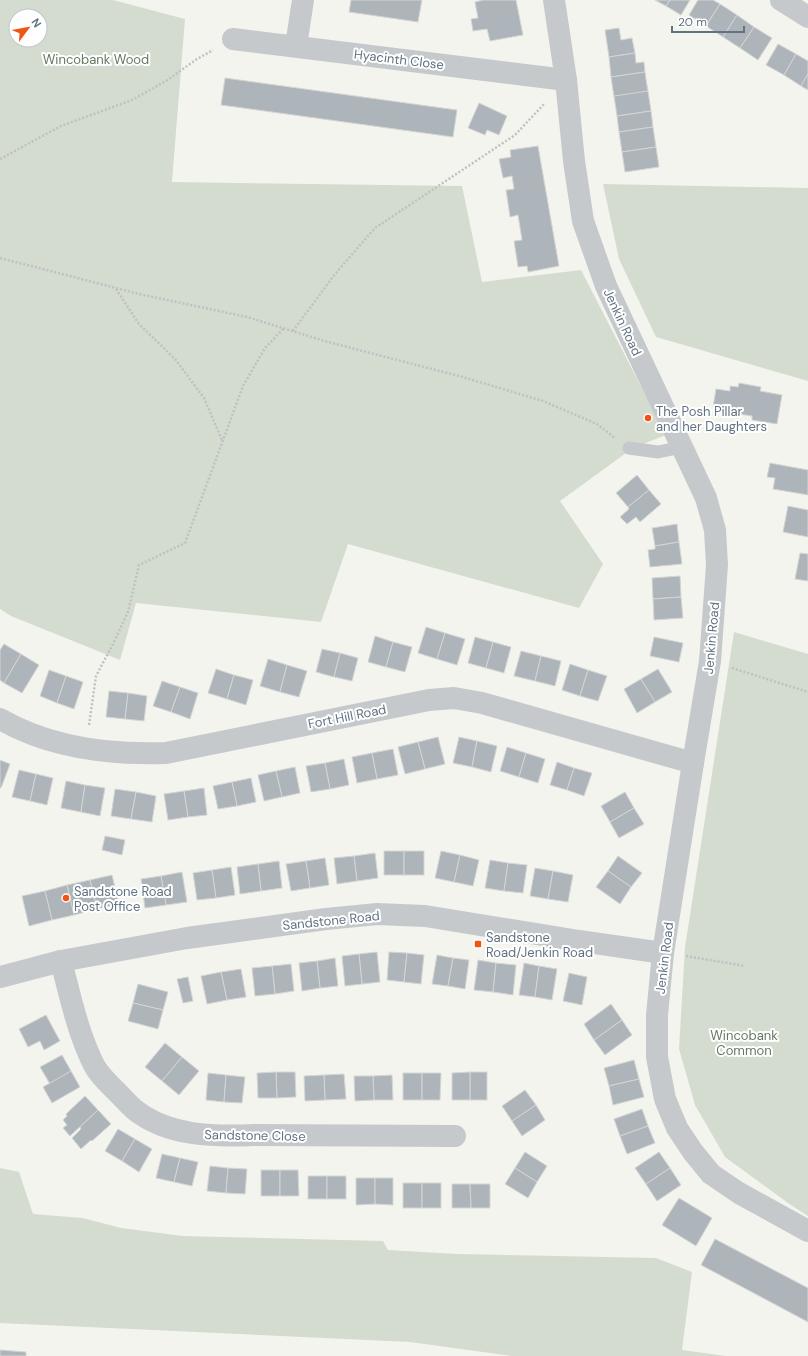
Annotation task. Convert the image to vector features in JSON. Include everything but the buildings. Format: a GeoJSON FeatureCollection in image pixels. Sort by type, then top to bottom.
{"type":"FeatureCollection","features":[{"type":"Feature","properties":{"kind":"street"},"geometry":{"type":"LineString","coordinates":[[296,46],[302,0]]}},
{"type":"Feature","properties":{"kind":"street","name":"Jenkin Road"},"geometry":{"type":"LineString","coordinates":[[554,0],[566,80],[574,161],[583,221],[606,286],[706,498],[716,530],[717,565],[710,661],[663,953],[657,1015],[657,1057],[665,1099],[677,1128],[693,1152],[711,1174],[739,1193],[808,1231]]}},
{"type":"Feature","properties":{"kind":"street"},"geometry":{"type":"LineString","coordinates":[[781,0],[806,11]]}},
{"type":"Feature","properties":{"kind":"street","name":"Hyacinth Close"},"geometry":{"type":"LineString","coordinates":[[232,39],[566,80]]}},
{"type":"Feature","properties":{"kind":"street","name":"Fort Hill Road"},"geometry":{"type":"LineString","coordinates":[[0,720],[40,738],[85,749],[142,754],[166,753],[429,700],[454,698],[482,703],[693,763]]}},
{"type":"Feature","properties":{"kind":"street","name":"Sandstone Road"},"geometry":{"type":"LineString","coordinates":[[1,975],[61,961],[187,938],[326,919],[377,914],[425,916],[663,953]]}},
{"type":"Feature","properties":{"kind":"street","name":"Sandstone Close"},"geometry":{"type":"LineString","coordinates":[[61,961],[79,1029],[93,1064],[110,1086],[136,1110],[160,1124],[194,1133],[223,1136],[455,1136]]}},
{"type":"Feature","properties":{"kind":"lane"},"geometry":{"type":"LineString","coordinates":[[629,448],[658,452],[682,447]]}},
{"type":"Feature","properties":{"kind":"path"},"geometry":{"type":"LineString","coordinates":[[0,159],[61,126],[132,100],[166,82],[197,59],[232,39]]}},
{"type":"Feature","properties":{"kind":"path"},"geometry":{"type":"LineString","coordinates":[[293,331],[335,274],[375,228],[514,135],[566,80]]}},
{"type":"Feature","properties":{"kind":"path"},"geometry":{"type":"LineString","coordinates":[[0,258],[116,288],[247,317],[328,342],[459,376],[543,401],[597,424],[629,448]]}},
{"type":"Feature","properties":{"kind":"path"},"geometry":{"type":"LineString","coordinates":[[116,288],[139,324],[175,359],[204,398],[222,441]]}},
{"type":"Feature","properties":{"kind":"path"},"geometry":{"type":"LineString","coordinates":[[85,749],[96,676],[114,644],[128,612],[139,565],[185,543],[243,386],[265,348],[284,328]]}},
{"type":"Feature","properties":{"kind":"path"},"geometry":{"type":"LineString","coordinates":[[710,661],[808,692]]}},
{"type":"Feature","properties":{"kind":"path"},"geometry":{"type":"LineString","coordinates":[[663,953],[745,966]]}},
{"type":"Feature","properties":{"kind":"green space","name":"Wincobank Wood"},"geometry":{"type":"Polygon","coordinates":[[[0,0],[113,0],[185,19],[172,182],[462,186],[482,282],[581,270],[666,435],[633,448],[560,501],[603,564],[579,608],[348,544],[321,622],[136,603],[120,660],[11,616],[0,609],[0,0]]]}},
{"type":"Feature","properties":{"kind":"green space"},"geometry":{"type":"Polygon","coordinates":[[[603,184],[808,188],[808,381],[656,337],[619,259],[603,184]]]}},
{"type":"Feature","properties":{"kind":"green space","name":"Wincobank Common"},"geometry":{"type":"Polygon","coordinates":[[[734,632],[808,654],[808,1216],[725,1157],[695,1105],[679,1049],[685,947],[734,632]]]}},
{"type":"Feature","properties":{"kind":"green space"},"geometry":{"type":"Polygon","coordinates":[[[0,1168],[19,1172],[33,1214],[83,1218],[121,1228],[183,1236],[383,1241],[388,1250],[457,1254],[656,1258],[692,1272],[682,1350],[726,1356],[512,1356],[410,1342],[0,1323],[0,1168]]]}},
{"type":"Feature","properties":{"kind":"place","name":"The Posh Pillar and her Daughters"},"geometry":{"type":"Point","coordinates":[648,418]}},
{"type":"Feature","properties":{"kind":"place","name":"Sandstone Road Post Office"},"geometry":{"type":"Point","coordinates":[66,898]}},
{"type":"Feature","properties":{"kind":"place","name":"Sandstone Road/Jenkin Road"},"geometry":{"type":"Point","coordinates":[478,944]}}]}
